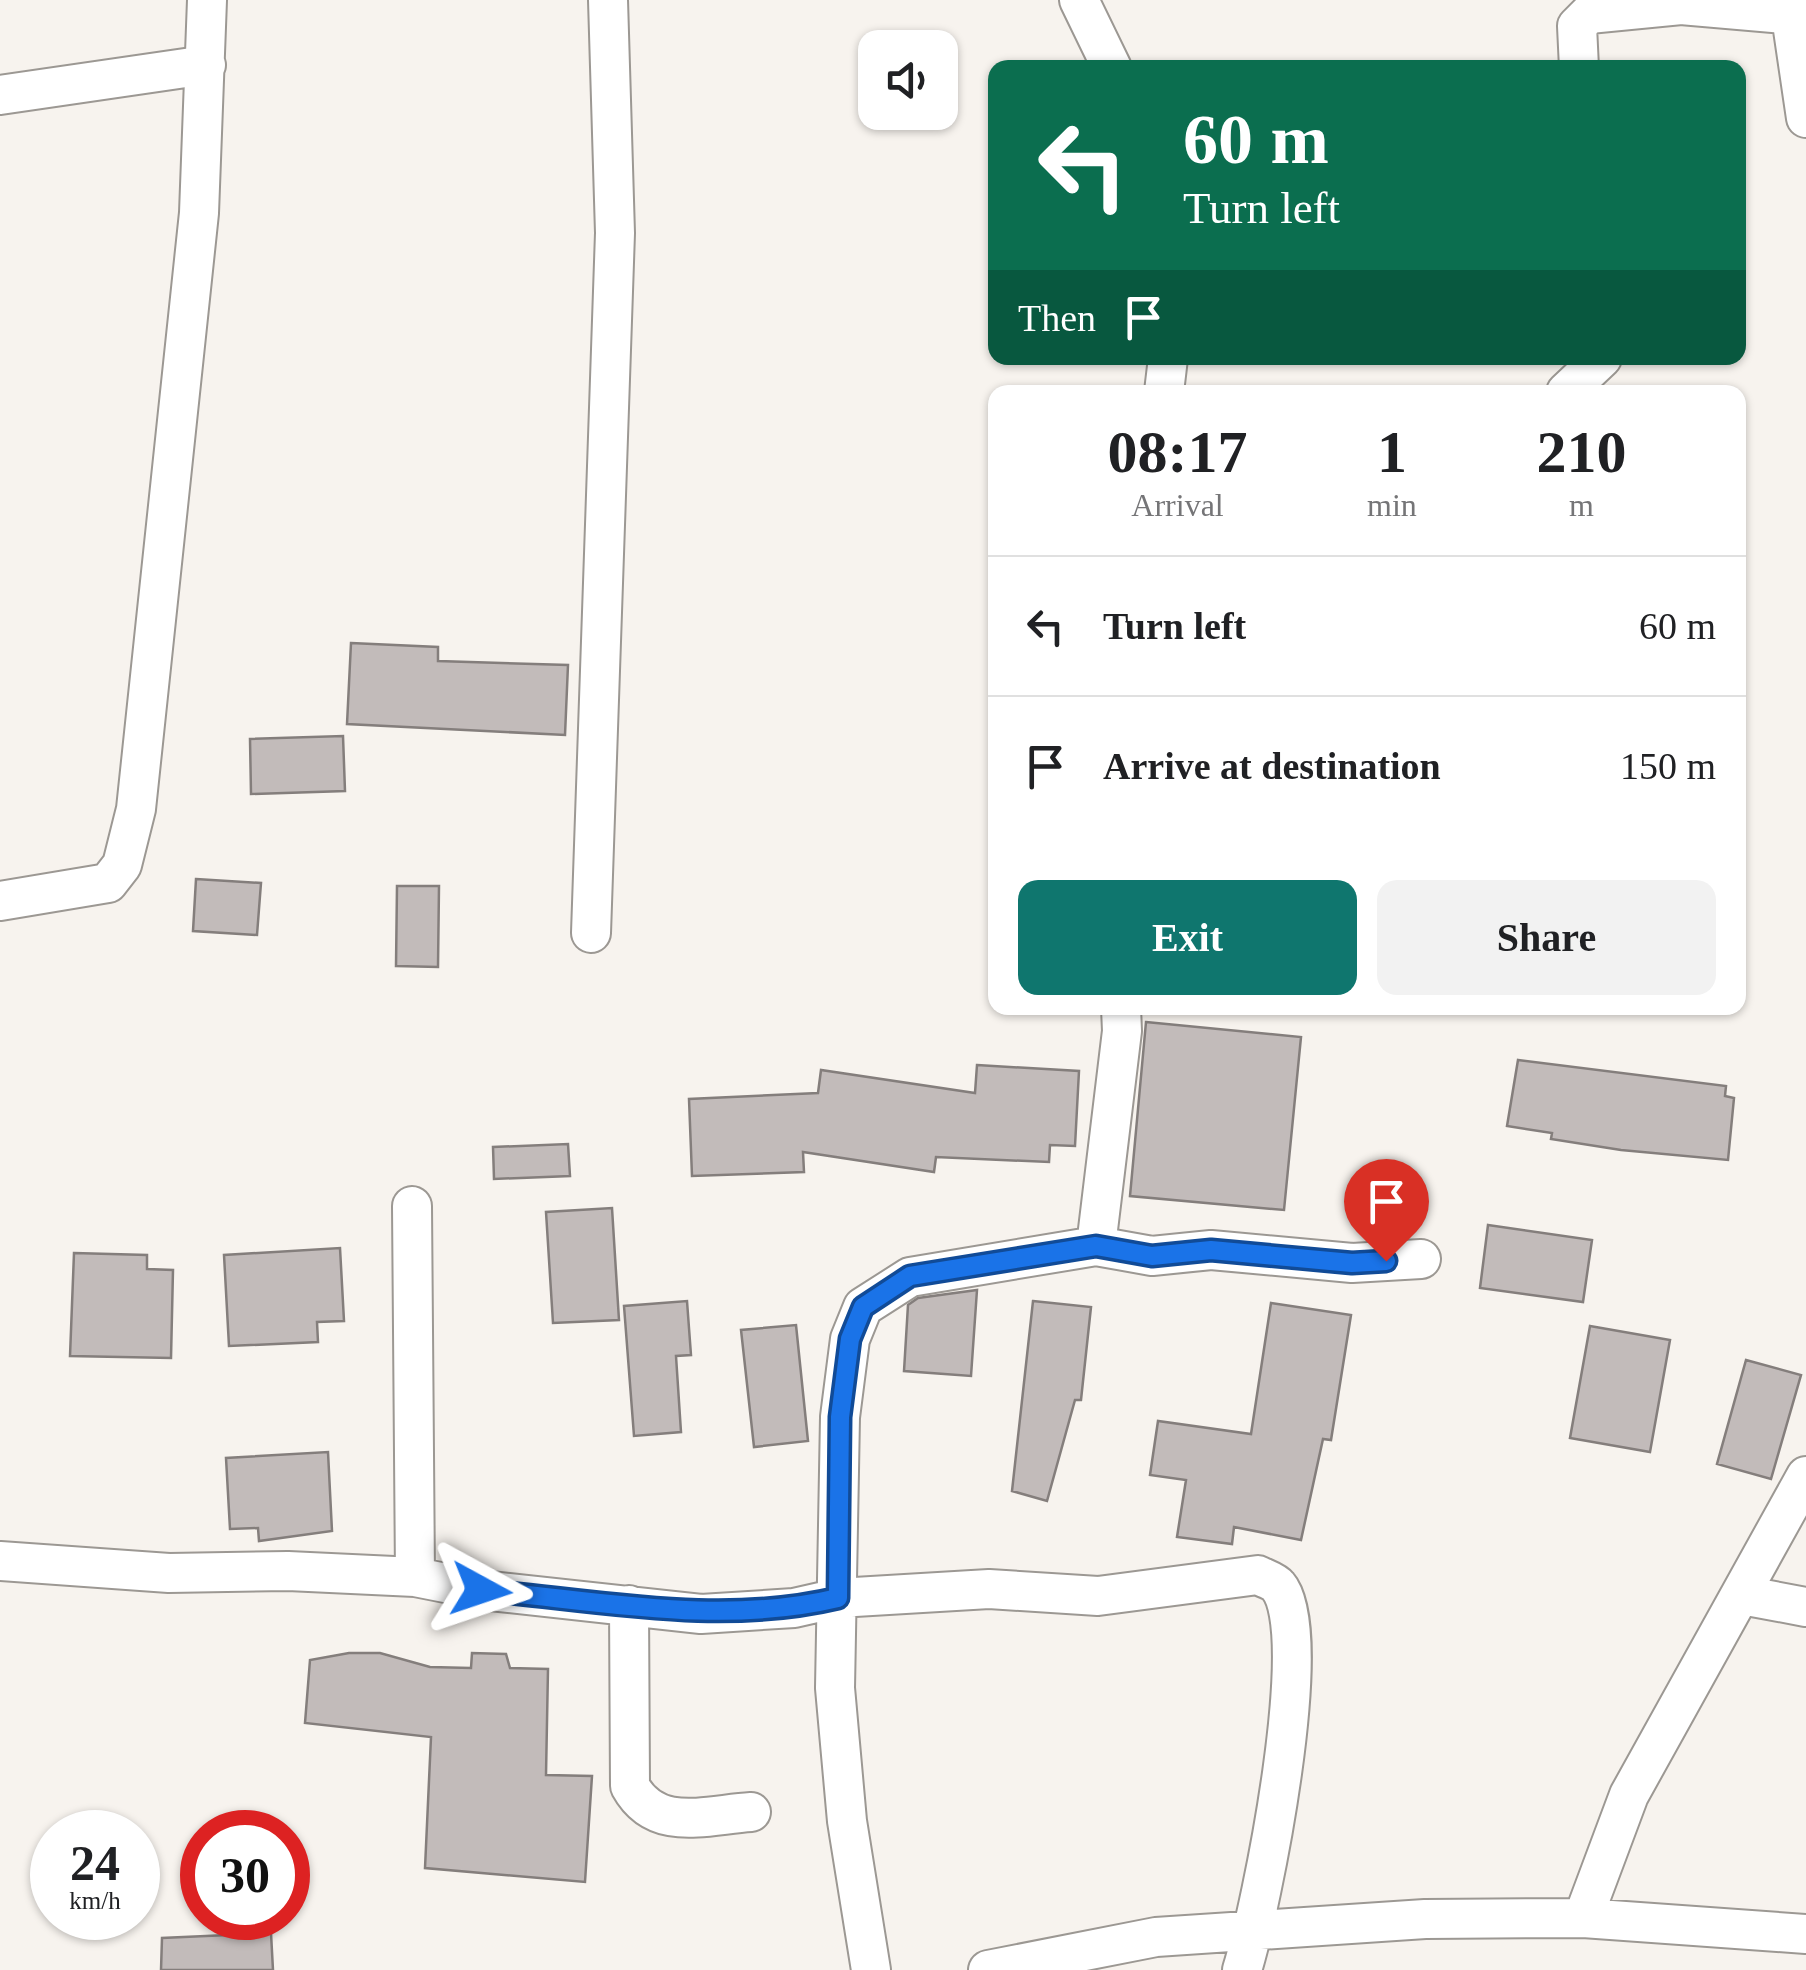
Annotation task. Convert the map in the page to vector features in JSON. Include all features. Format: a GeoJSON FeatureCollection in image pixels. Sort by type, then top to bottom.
{"type":"FeatureCollection","features":[{"type":"Feature","properties":{"kind":"street"},"geometry":{"type":"LineString","coordinates":[[0,901],[108,884],[122,864],[136,810],[199,213],[208,0]]}},
{"type":"Feature","properties":{"kind":"street"},"geometry":{"type":"LineString","coordinates":[[591,932],[615,233],[608,0]]}},
{"type":"Feature","properties":{"kind":"street"},"geometry":{"type":"LineString","coordinates":[[1079,0],[1108,60]]}},
{"type":"Feature","properties":{"kind":"street"},"geometry":{"type":"LineString","coordinates":[[1579,60],[1577,26],[1588,14],[1681,5],[1799,16],[1806,118]]}},
{"type":"Feature","properties":{"kind":"street"},"geometry":{"type":"LineString","coordinates":[[0,95],[206,65]]}},
{"type":"Feature","properties":{"kind":"street"},"geometry":{"type":"LineString","coordinates":[[1573,385],[1595,365]]}},
{"type":"Feature","properties":{"kind":"street"},"geometry":{"type":"LineString","coordinates":[[1096,1246],[1121,1015]]}},
{"type":"Feature","properties":{"kind":"street"},"geometry":{"type":"LineString","coordinates":[[412,1206],[414,1577]]}},
{"type":"Feature","properties":{"kind":"street"},"geometry":{"type":"LineString","coordinates":[[871,1970],[847,1821],[835,1688],[840,1417],[850,1339],[863,1307],[910,1276],[1096,1246],[1152,1256],[1211,1250],[1352,1263],[1420,1259]]}},
{"type":"Feature","properties":{"kind":"street"},"geometry":{"type":"LineString","coordinates":[[1583,1918],[1629,1795],[1806,1476]]}},
{"type":"Feature","properties":{"kind":"street"},"geometry":{"type":"LineString","coordinates":[[0,1560],[169,1573],[288,1571],[414,1577],[481,1590],[702,1614],[794,1608],[838,1598],[989,1589],[1098,1596],[1258,1574],[1278,1585],[1292,1627],[1293,1700],[1255,1927],[1242,1970]]}},
{"type":"Feature","properties":{"kind":"street"},"geometry":{"type":"LineString","coordinates":[[1742,1595],[1806,1607]]}},
{"type":"Feature","properties":{"kind":"street"},"geometry":{"type":"LineString","coordinates":[[628,1605],[630,1786],[640,1805],[664,1818],[751,1812]]}},
{"type":"Feature","properties":{"kind":"street"},"geometry":{"type":"LineString","coordinates":[[1010,1967],[1156,1937],[1255,1927],[1583,1918],[1806,1934]]}},
{"type":"Feature","properties":{"kind":"building"},"geometry":{"type":"Polygon","coordinates":[[[351,643],[438,647],[438,661],[568,665],[565,735],[347,724],[351,643]]]}},
{"type":"Feature","properties":{"kind":"building"},"geometry":{"type":"Polygon","coordinates":[[[343,736],[345,791],[251,794],[250,739],[343,736]]]}},
{"type":"Feature","properties":{"kind":"building"},"geometry":{"type":"Polygon","coordinates":[[[196,879],[261,883],[257,935],[193,931],[196,879]]]}},
{"type":"Feature","properties":{"kind":"building"},"geometry":{"type":"Polygon","coordinates":[[[397,886],[439,886],[438,967],[396,966],[397,886]]]}},
{"type":"Feature","properties":{"kind":"building"},"geometry":{"type":"Polygon","coordinates":[[[1146,1022],[1301,1037],[1284,1210],[1130,1196],[1146,1022]]]}},
{"type":"Feature","properties":{"kind":"building"},"geometry":{"type":"Polygon","coordinates":[[[1518,1060],[1726,1086],[1725,1096],[1734,1098],[1728,1160],[1621,1150],[1551,1139],[1552,1133],[1507,1126],[1518,1060]]]}},
{"type":"Feature","properties":{"kind":"building"},"geometry":{"type":"Polygon","coordinates":[[[977,1065],[1079,1071],[1075,1146],[1050,1145],[1049,1162],[936,1157],[934,1172],[803,1152],[804,1172],[692,1176],[689,1099],[818,1093],[821,1070],[975,1093],[977,1065]]]}},
{"type":"Feature","properties":{"kind":"building"},"geometry":{"type":"Polygon","coordinates":[[[568,1144],[570,1176],[494,1179],[493,1147],[568,1144]]]}},
{"type":"Feature","properties":{"kind":"building"},"geometry":{"type":"Polygon","coordinates":[[[612,1208],[619,1320],[553,1323],[546,1212],[612,1208]]]}},
{"type":"Feature","properties":{"kind":"building"},"geometry":{"type":"Polygon","coordinates":[[[1488,1225],[1592,1240],[1583,1302],[1480,1288],[1488,1225]]]}},
{"type":"Feature","properties":{"kind":"building"},"geometry":{"type":"Polygon","coordinates":[[[340,1248],[344,1321],[317,1322],[318,1342],[229,1346],[224,1255],[340,1248]]]}},
{"type":"Feature","properties":{"kind":"building"},"geometry":{"type":"Polygon","coordinates":[[[74,1253],[147,1255],[147,1269],[173,1270],[171,1358],[70,1356],[74,1253]]]}},
{"type":"Feature","properties":{"kind":"building"},"geometry":{"type":"Polygon","coordinates":[[[977,1290],[971,1376],[904,1371],[908,1305],[918,1298],[977,1290]]]}},
{"type":"Feature","properties":{"kind":"building"},"geometry":{"type":"Polygon","coordinates":[[[687,1301],[691,1355],[676,1356],[681,1432],[634,1436],[624,1306],[687,1301]]]}},
{"type":"Feature","properties":{"kind":"building"},"geometry":{"type":"Polygon","coordinates":[[[1033,1301],[1091,1307],[1081,1400],[1075,1400],[1047,1501],[1012,1491],[1033,1301]]]}},
{"type":"Feature","properties":{"kind":"building"},"geometry":{"type":"Polygon","coordinates":[[[1271,1303],[1351,1315],[1331,1440],[1323,1439],[1301,1540],[1234,1527],[1232,1544],[1177,1537],[1186,1480],[1150,1475],[1158,1421],[1251,1434],[1271,1303]]]}},
{"type":"Feature","properties":{"kind":"building"},"geometry":{"type":"Polygon","coordinates":[[[796,1325],[808,1441],[754,1447],[741,1330],[796,1325]]]}},
{"type":"Feature","properties":{"kind":"building"},"geometry":{"type":"Polygon","coordinates":[[[1590,1326],[1670,1340],[1650,1452],[1570,1438],[1590,1326]]]}},
{"type":"Feature","properties":{"kind":"building"},"geometry":{"type":"Polygon","coordinates":[[[1746,1360],[1801,1375],[1771,1479],[1717,1464],[1746,1360]]]}},
{"type":"Feature","properties":{"kind":"building"},"geometry":{"type":"Polygon","coordinates":[[[328,1452],[332,1531],[259,1541],[258,1528],[230,1529],[226,1458],[328,1452]]]}},
{"type":"Feature","properties":{"kind":"building"},"geometry":{"type":"Polygon","coordinates":[[[349,1653],[380,1653],[430,1667],[471,1668],[472,1653],[506,1654],[510,1668],[548,1669],[546,1775],[592,1776],[585,1882],[425,1868],[431,1737],[305,1723],[310,1660],[349,1653]]]}},
{"type":"Feature","properties":{"kind":"building"},"geometry":{"type":"Polygon","coordinates":[[[162,1938],[271,1940],[273,1970],[161,1970],[162,1938]]]}},
{"type":"Feature","properties":{"kind":"route"},"geometry":{"type":"LineString","coordinates":[[481,1590],[702,1614],[794,1608],[838,1598],[840,1417],[850,1339],[863,1307],[910,1276],[965,1264],[1022,1261],[1096,1246],[1152,1256],[1211,1250],[1352,1263],[1386,1261]]}}]}
